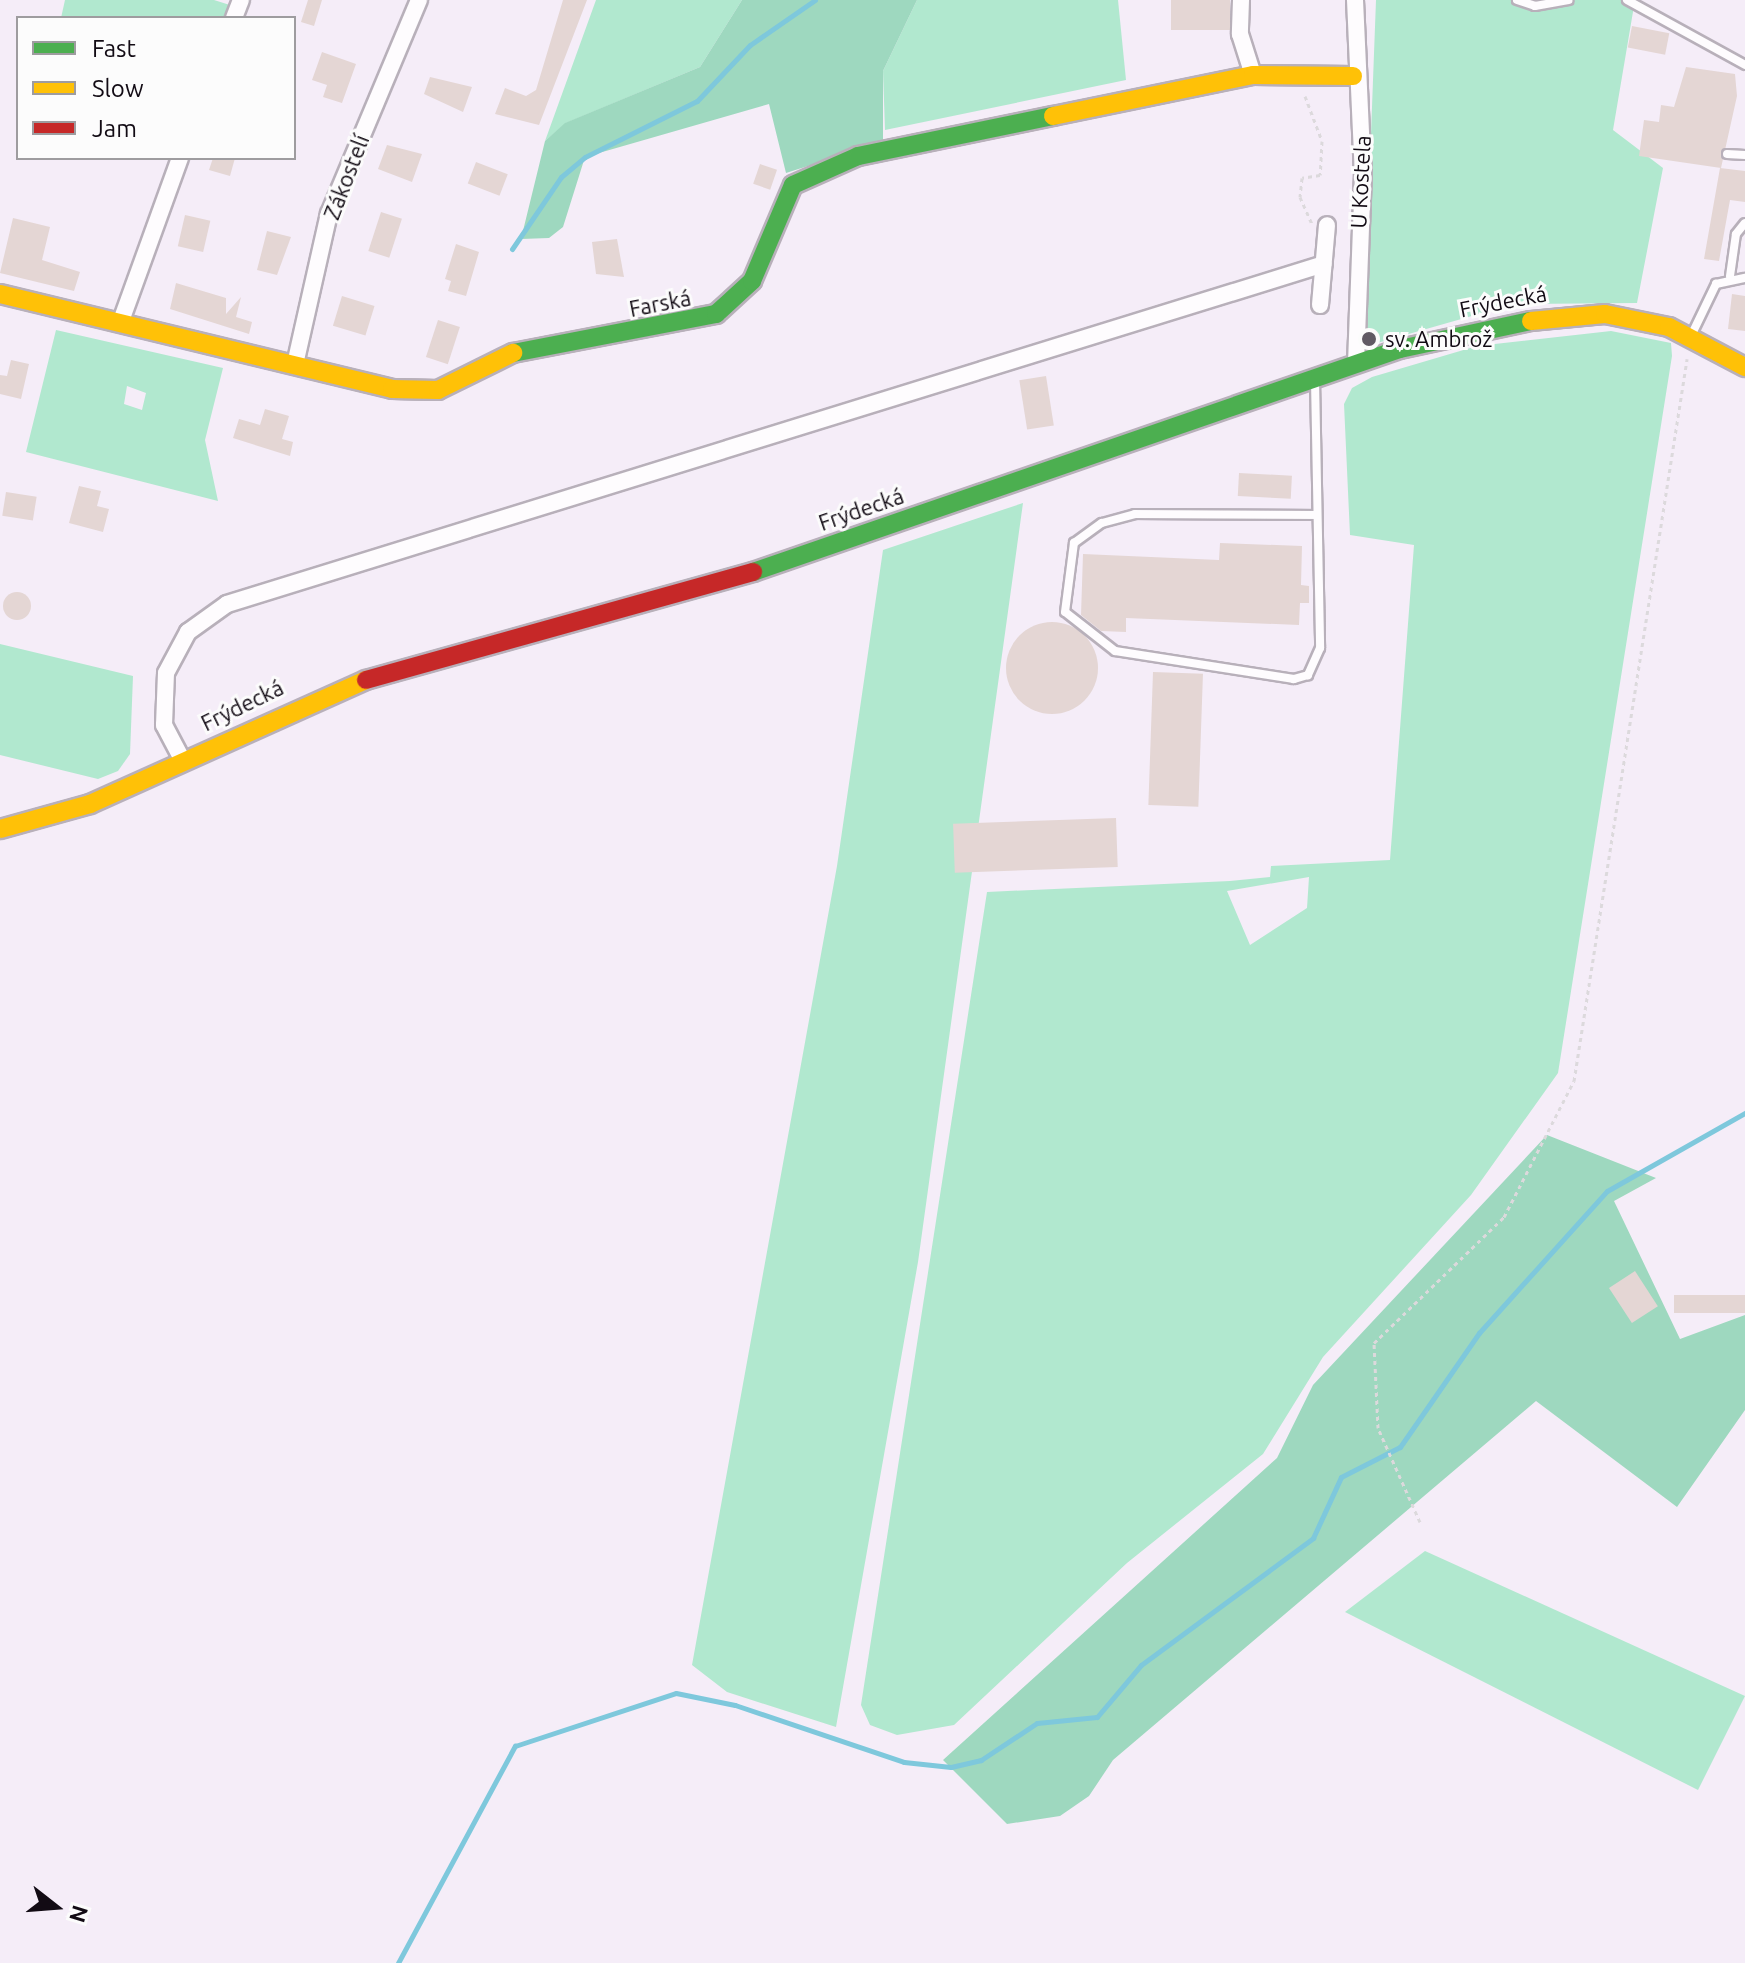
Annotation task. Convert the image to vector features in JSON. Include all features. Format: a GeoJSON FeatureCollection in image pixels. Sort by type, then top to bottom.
{"type":"FeatureCollection","features":[{"type":"Feature","properties":{"kind":"street","name":"Zákostelí"},"geometry":{"type":"LineString","coordinates":[[296,360],[329,214],[419,0]]}},
{"type":"Feature","properties":{"kind":"street"},"geometry":{"type":"LineString","coordinates":[[1241,0],[1240,34],[1253,75]]}},
{"type":"Feature","properties":{"kind":"street","name":"U Kostela"},"geometry":{"type":"LineString","coordinates":[[1355,0],[1353,76],[1363,133],[1356,364]]}},
{"type":"Feature","properties":{"kind":"street","name":"Farská"},"geometry":{"type":"LineString","coordinates":[[0,294],[296,360],[423,392],[471,379],[528,346],[703,320],[745,291],[784,197],[809,174],[900,147],[1253,75],[1306,72],[1353,76]]}},
{"type":"Feature","properties":{"kind":"street"},"geometry":{"type":"LineString","coordinates":[[121,321],[179,160]]}},
{"type":"Feature","properties":{"kind":"street"},"geometry":{"type":"LineString","coordinates":[[1320,305],[1327,225]]}},
{"type":"Feature","properties":{"kind":"street"},"geometry":{"type":"LineString","coordinates":[[183,761],[164,725],[166,673],[188,632],[227,604],[1324,264]]}},
{"type":"Feature","properties":{"kind":"street","name":"Frýdecká"},"geometry":{"type":"LineString","coordinates":[[0,829],[51,819],[183,761],[276,714],[417,660],[691,593],[1356,364],[1564,314],[1625,316],[1691,336],[1745,367]]}},
{"type":"Feature","properties":{"kind":"lane"},"geometry":{"type":"LineString","coordinates":[[1517,0],[1535,6],[1568,0]]}},
{"type":"Feature","properties":{"kind":"lane"},"geometry":{"type":"LineString","coordinates":[[1627,0],[1745,65]]}},
{"type":"Feature","properties":{"kind":"lane"},"geometry":{"type":"LineString","coordinates":[[1727,154],[1745,155]]}},
{"type":"Feature","properties":{"kind":"lane"},"geometry":{"type":"LineString","coordinates":[[1691,336],[1709,292],[1730,276],[1736,234],[1745,223]]}},
{"type":"Feature","properties":{"kind":"lane"},"geometry":{"type":"LineString","coordinates":[[1730,276],[1745,278]]}},
{"type":"Feature","properties":{"kind":"lane"},"geometry":{"type":"LineString","coordinates":[[1315,377],[1320,648],[1308,675],[1294,679],[1115,651],[1065,612],[1074,543],[1102,523],[1135,514],[1317,515]]}},
{"type":"Feature","properties":{"kind":"path"},"geometry":{"type":"LineString","coordinates":[[1306,72],[1304,93],[1323,163],[1320,175],[1302,178],[1301,211],[1308,222],[1327,225]]}},
{"type":"Feature","properties":{"kind":"path"},"geometry":{"type":"LineString","coordinates":[[1420,1522],[1378,1428],[1374,1343],[1504,1217],[1574,1081],[1691,336]]}},
{"type":"Feature","properties":{"kind":"green space"},"geometry":{"type":"Polygon","coordinates":[[[65,0],[214,0],[233,6],[230,16],[61,16],[65,0]]]}},
{"type":"Feature","properties":{"kind":"green space"},"geometry":{"type":"Polygon","coordinates":[[[596,0],[742,0],[700,67],[566,123],[545,141],[596,0]]]}},
{"type":"Feature","properties":{"kind":"green space"},"geometry":{"type":"Polygon","coordinates":[[[742,0],[917,0],[883,71],[883,142],[786,173],[769,104],[585,157],[563,227],[549,238],[521,239],[545,141],[565,123],[700,67],[742,0]]]}},
{"type":"Feature","properties":{"kind":"green space"},"geometry":{"type":"Polygon","coordinates":[[[917,0],[1118,0],[1126,80],[885,130],[883,71],[917,0]]]}},
{"type":"Feature","properties":{"kind":"green space"},"geometry":{"type":"Polygon","coordinates":[[[1376,0],[1635,0],[1613,130],[1663,168],[1637,303],[1514,304],[1363,347],[1376,0]]]}},
{"type":"Feature","properties":{"kind":"green space"},"geometry":{"type":"Polygon","coordinates":[[[56,330],[223,368],[205,440],[218,501],[26,452],[56,330]],[[127,386],[124,404],[142,410],[146,393],[127,386]]]}},
{"type":"Feature","properties":{"kind":"green space"},"geometry":{"type":"Polygon","coordinates":[[[1611,331],[1671,343],[1672,356],[1558,1073],[1471,1195],[1323,1357],[1263,1454],[1127,1563],[954,1725],[897,1735],[870,1725],[861,1705],[987,892],[1230,881],[1270,877],[1271,866],[1390,860],[1414,545],[1350,535],[1344,404],[1352,388],[1372,377],[1477,346],[1611,331]],[[1309,877],[1227,891],[1250,945],[1307,908],[1309,877]]]}},
{"type":"Feature","properties":{"kind":"green space"},"geometry":{"type":"Polygon","coordinates":[[[1023,503],[918,1262],[836,1727],[727,1692],[692,1665],[837,866],[883,550],[1023,503]]]}},
{"type":"Feature","properties":{"kind":"green space"},"geometry":{"type":"Polygon","coordinates":[[[0,644],[133,676],[130,754],[118,771],[98,779],[0,755],[0,644]]]}},
{"type":"Feature","properties":{"kind":"green space"},"geometry":{"type":"Polygon","coordinates":[[[1547,1135],[1656,1178],[1614,1201],[1680,1339],[1745,1315],[1745,1410],[1677,1507],[1536,1401],[1113,1760],[1089,1796],[1060,1816],[1007,1824],[943,1760],[1277,1458],[1313,1385],[1547,1135]]]}},
{"type":"Feature","properties":{"kind":"green space"},"geometry":{"type":"Polygon","coordinates":[[[1425,1551],[1745,1696],[1698,1790],[1345,1612],[1425,1551]]]}},
{"type":"Feature","properties":{"kind":"building"},"geometry":{"type":"Polygon","coordinates":[[[308,0],[322,0],[314,26],[301,22],[308,0]]]}},
{"type":"Feature","properties":{"kind":"building"},"geometry":{"type":"Polygon","coordinates":[[[563,0],[587,0],[539,125],[495,114],[505,88],[526,96],[536,90],[563,0]]]}},
{"type":"Feature","properties":{"kind":"building"},"geometry":{"type":"Polygon","coordinates":[[[1171,0],[1230,0],[1230,30],[1171,30],[1171,0]]]}},
{"type":"Feature","properties":{"kind":"building"},"geometry":{"type":"Polygon","coordinates":[[[1632,26],[1669,33],[1665,55],[1628,48],[1632,26]]]}},
{"type":"Feature","properties":{"kind":"building"},"geometry":{"type":"Polygon","coordinates":[[[322,52],[356,64],[342,103],[323,97],[327,85],[312,80],[322,52]]]}},
{"type":"Feature","properties":{"kind":"building"},"geometry":{"type":"Polygon","coordinates":[[[1686,67],[1735,74],[1737,96],[1721,168],[1639,156],[1644,120],[1659,122],[1661,105],[1674,107],[1686,67]]]}},
{"type":"Feature","properties":{"kind":"building"},"geometry":{"type":"Polygon","coordinates":[[[430,77],[472,87],[463,112],[424,94],[430,77]]]}},
{"type":"Feature","properties":{"kind":"building"},"geometry":{"type":"Polygon","coordinates":[[[387,145],[422,154],[412,182],[378,169],[387,145]]]}},
{"type":"Feature","properties":{"kind":"building"},"geometry":{"type":"Polygon","coordinates":[[[212,160],[234,160],[230,176],[209,170],[212,160]]]}},
{"type":"Feature","properties":{"kind":"building"},"geometry":{"type":"Polygon","coordinates":[[[476,162],[508,174],[499,196],[468,183],[476,162]]]}},
{"type":"Feature","properties":{"kind":"building"},"geometry":{"type":"Polygon","coordinates":[[[760,164],[777,170],[770,190],[753,184],[760,164]]]}},
{"type":"Feature","properties":{"kind":"building"},"geometry":{"type":"Polygon","coordinates":[[[1720,168],[1745,171],[1745,202],[1730,200],[1719,261],[1704,259],[1720,168]]]}},
{"type":"Feature","properties":{"kind":"building"},"geometry":{"type":"Polygon","coordinates":[[[381,212],[402,219],[389,258],[368,251],[381,212]]]}},
{"type":"Feature","properties":{"kind":"building"},"geometry":{"type":"Polygon","coordinates":[[[185,215],[210,221],[203,252],[178,246],[185,215]]]}},
{"type":"Feature","properties":{"kind":"building"},"geometry":{"type":"Polygon","coordinates":[[[13,218],[50,227],[42,260],[80,272],[74,291],[0,273],[13,218]]]}},
{"type":"Feature","properties":{"kind":"building"},"geometry":{"type":"Polygon","coordinates":[[[267,231],[291,237],[277,275],[257,270],[267,231]]]}},
{"type":"Feature","properties":{"kind":"building"},"geometry":{"type":"Polygon","coordinates":[[[617,239],[624,277],[596,274],[592,242],[617,239]]]}},
{"type":"Feature","properties":{"kind":"building"},"geometry":{"type":"Polygon","coordinates":[[[456,244],[479,252],[466,296],[448,291],[451,281],[445,279],[456,244]]]}},
{"type":"Feature","properties":{"kind":"building"},"geometry":{"type":"Polygon","coordinates":[[[176,283],[226,298],[226,314],[241,297],[236,317],[252,322],[249,334],[170,309],[176,283]]]}},
{"type":"Feature","properties":{"kind":"building"},"geometry":{"type":"Polygon","coordinates":[[[1732,294],[1745,296],[1745,331],[1728,329],[1732,294]]]}},
{"type":"Feature","properties":{"kind":"building"},"geometry":{"type":"Polygon","coordinates":[[[342,296],[375,306],[365,336],[333,326],[342,296]]]}},
{"type":"Feature","properties":{"kind":"building"},"geometry":{"type":"Polygon","coordinates":[[[438,320],[460,327],[448,364],[426,357],[438,320]]]}},
{"type":"Feature","properties":{"kind":"building"},"geometry":{"type":"Polygon","coordinates":[[[11,360],[29,364],[21,399],[0,394],[0,375],[7,376],[11,360]]]}},
{"type":"Feature","properties":{"kind":"building"},"geometry":{"type":"Polygon","coordinates":[[[1046,376],[1054,425],[1027,430],[1019,380],[1046,376]]]}},
{"type":"Feature","properties":{"kind":"building"},"geometry":{"type":"Polygon","coordinates":[[[265,409],[289,416],[282,439],[293,442],[290,456],[233,438],[239,419],[260,425],[265,409]]]}},
{"type":"Feature","properties":{"kind":"building"},"geometry":{"type":"Polygon","coordinates":[[[1239,473],[1292,476],[1291,499],[1238,496],[1239,473]]]}},
{"type":"Feature","properties":{"kind":"building"},"geometry":{"type":"Polygon","coordinates":[[[79,486],[101,491],[97,506],[109,509],[103,532],[69,523],[79,486]]]}},
{"type":"Feature","properties":{"kind":"building"},"geometry":{"type":"Polygon","coordinates":[[[6,492],[37,497],[33,521],[2,516],[6,492]]]}},
{"type":"Feature","properties":{"kind":"building"},"geometry":{"type":"Polygon","coordinates":[[[1220,543],[1302,546],[1301,585],[1309,586],[1309,603],[1300,603],[1299,625],[1126,618],[1126,632],[1101,631],[1081,615],[1083,554],[1219,560],[1220,543]]]}},
{"type":"Feature","properties":{"kind":"building"},"geometry":{"type":"Polygon","coordinates":[[[17,592],[27,596],[31,606],[27,616],[17,620],[7,616],[3,606],[7,596],[17,592]]]}},
{"type":"Feature","properties":{"kind":"building"},"geometry":{"type":"Polygon","coordinates":[[[1052,622],[1070,626],[1084,636],[1094,650],[1098,668],[1094,686],[1084,700],[1070,710],[1052,714],[1034,710],[1020,700],[1010,686],[1006,668],[1010,650],[1020,636],[1034,626],[1052,622]]]}},
{"type":"Feature","properties":{"kind":"building"},"geometry":{"type":"Polygon","coordinates":[[[1153,672],[1203,674],[1198,807],[1148,805],[1153,672]]]}},
{"type":"Feature","properties":{"kind":"building"},"geometry":{"type":"Polygon","coordinates":[[[1116,818],[1118,867],[955,873],[953,824],[1116,818]]]}},
{"type":"Feature","properties":{"kind":"building"},"geometry":{"type":"Polygon","coordinates":[[[1635,1271],[1658,1306],[1632,1323],[1609,1288],[1635,1271]]]}},
{"type":"Feature","properties":{"kind":"building"},"geometry":{"type":"Polygon","coordinates":[[[1674,1295],[1745,1295],[1745,1313],[1674,1313],[1674,1295]]]}},
{"type":"Feature","properties":{"kind":"waterway"},"geometry":{"type":"LineString","coordinates":[[512,249],[561,177],[585,157],[697,101],[750,45],[815,0]]}},
{"type":"Feature","properties":{"kind":"waterway"},"geometry":{"type":"LineString","coordinates":[[398,1963],[515,1746],[676,1693],[735,1705],[904,1762],[951,1767],[981,1760],[1037,1723],[1097,1717],[1141,1665],[1313,1538],[1341,1477],[1400,1447],[1479,1333],[1607,1191],[1745,1113]]}},
{"type":"Feature","properties":{"kind":"traffic: fast"},"geometry":{"type":"LineString","coordinates":[[513,353],[716,314],[752,281],[793,185],[858,156],[1053,116]]}},
{"type":"Feature","properties":{"kind":"traffic: fast"},"geometry":{"type":"LineString","coordinates":[[753,572],[1400,349],[1531,321]]}},
{"type":"Feature","properties":{"kind":"traffic: slow"},"geometry":{"type":"LineString","coordinates":[[1053,116],[1253,75],[1353,76]]}},
{"type":"Feature","properties":{"kind":"traffic: slow"},"geometry":{"type":"LineString","coordinates":[[0,294],[392,389],[438,390],[513,353]]}},
{"type":"Feature","properties":{"kind":"traffic: slow"},"geometry":{"type":"LineString","coordinates":[[1531,321],[1605,314],[1669,327],[1745,367]]}},
{"type":"Feature","properties":{"kind":"traffic: slow"},"geometry":{"type":"LineString","coordinates":[[0,829],[90,804],[366,680]]}},
{"type":"Feature","properties":{"kind":"traffic: jam"},"geometry":{"type":"LineString","coordinates":[[366,680],[753,572]]}},
{"type":"Feature","properties":{"kind":"place","name":"sv. Ambrož"},"geometry":{"type":"Point","coordinates":[1369,339]}}]}
